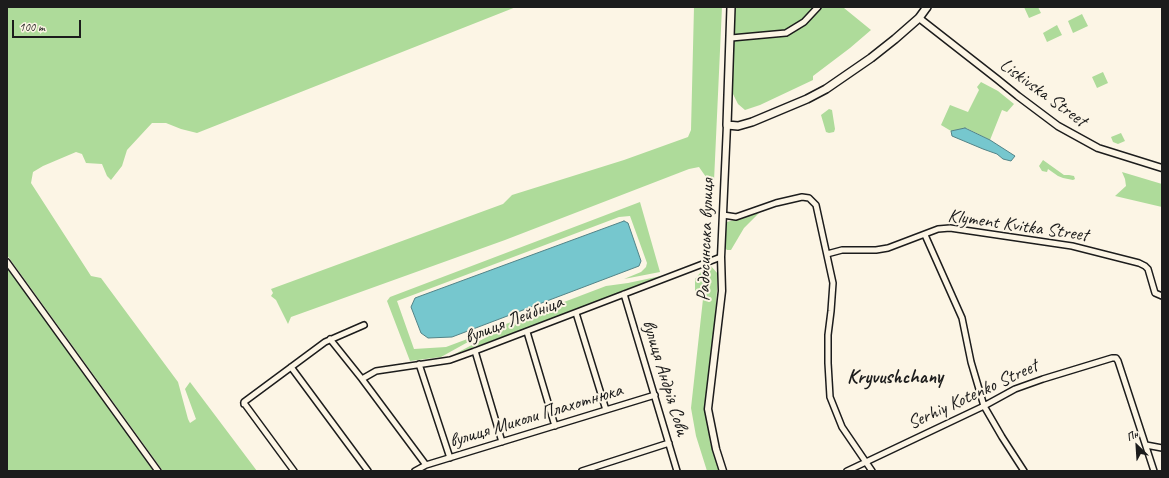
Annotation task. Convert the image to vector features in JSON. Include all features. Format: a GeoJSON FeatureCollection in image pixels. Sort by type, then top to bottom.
{"type":"FeatureCollection","features":[{"type":"Feature","properties":{"kind":"main road","name":"Радосинська вулиця"},"geometry":{"type":"LineString","coordinates":[[727,125],[731,7]]}},
{"type":"Feature","properties":{"kind":"main road"},"geometry":{"type":"LineString","coordinates":[[727,125],[738,126],[752,122],[807,99],[826,89],[871,58],[919,18],[928,7]]}},
{"type":"Feature","properties":{"kind":"street"},"geometry":{"type":"LineString","coordinates":[[731,38],[786,33],[804,22],[818,7]]}},
{"type":"Feature","properties":{"kind":"street","name":"Liskivska Street"},"geometry":{"type":"LineString","coordinates":[[919,18],[1058,126],[1098,148],[1162,168]]}},
{"type":"Feature","properties":{"kind":"street","name":"Радосинська вулиця"},"geometry":{"type":"LineString","coordinates":[[724,471],[716,449],[708,409],[722,291],[721,257],[727,125]]}},
{"type":"Feature","properties":{"kind":"street"},"geometry":{"type":"LineString","coordinates":[[723,215],[736,217],[802,197],[809,198],[816,205],[833,283],[828,335],[830,397],[842,427],[872,471]]}},
{"type":"Feature","properties":{"kind":"street","name":"Klyment Kvitka Street"},"geometry":{"type":"LineString","coordinates":[[827,254],[842,250],[876,250],[888,248],[938,229],[950,228],[1072,246],[1139,263],[1148,269],[1155,293],[1162,296]]}},
{"type":"Feature","properties":{"kind":"street"},"geometry":{"type":"LineString","coordinates":[[925,235],[962,318],[971,362],[984,406],[1024,471]]}},
{"type":"Feature","properties":{"kind":"street","name":"вулиця Лейбніца"},"geometry":{"type":"LineString","coordinates":[[362,379],[376,371],[450,360],[721,257]]}},
{"type":"Feature","properties":{"kind":"street"},"geometry":{"type":"LineString","coordinates":[[7,262],[158,471]]}},
{"type":"Feature","properties":{"kind":"street","name":"вулиця Андрія Сови"},"geometry":{"type":"LineString","coordinates":[[624,294],[677,471]]}},
{"type":"Feature","properties":{"kind":"street"},"geometry":{"type":"LineString","coordinates":[[576,313],[606,410]]}},
{"type":"Feature","properties":{"kind":"street"},"geometry":{"type":"LineString","coordinates":[[294,471],[244,402],[330,339],[364,325]]}},
{"type":"Feature","properties":{"kind":"street"},"geometry":{"type":"LineString","coordinates":[[527,332],[554,426]]}},
{"type":"Feature","properties":{"kind":"street"},"geometry":{"type":"LineString","coordinates":[[330,339],[362,379],[426,465]]}},
{"type":"Feature","properties":{"kind":"street"},"geometry":{"type":"LineString","coordinates":[[475,351],[502,442]]}},
{"type":"Feature","properties":{"kind":"street","name":"Serhiy Kotenko Street"},"geometry":{"type":"LineString","coordinates":[[848,471],[984,406],[1015,389],[1112,358],[1116,358],[1118,361],[1146,445]]}},
{"type":"Feature","properties":{"kind":"street"},"geometry":{"type":"LineString","coordinates":[[419,364],[450,458]]}},
{"type":"Feature","properties":{"kind":"street"},"geometry":{"type":"LineString","coordinates":[[291,367],[368,471]]}},
{"type":"Feature","properties":{"kind":"street","name":"вулиця Миколи Плахотнюка"},"geometry":{"type":"LineString","coordinates":[[415,471],[426,465],[655,395]]}},
{"type":"Feature","properties":{"kind":"street"},"geometry":{"type":"LineString","coordinates":[[582,471],[669,444]]}},
{"type":"Feature","properties":{"kind":"street"},"geometry":{"type":"LineString","coordinates":[[1154,471],[1146,445],[1162,448]]}},
{"type":"Feature","properties":{"kind":"green space"},"geometry":{"type":"Polygon","coordinates":[[[7,7],[516,7],[197,133],[166,123],[152,123],[127,150],[122,166],[111,180],[107,176],[102,164],[86,163],[82,154],[76,152],[43,166],[33,172],[31,183],[91,276],[101,278],[178,382],[190,423],[196,419],[185,389],[190,382],[257,471],[163,471],[7,255],[7,7]]]}},
{"type":"Feature","properties":{"kind":"green space"},"geometry":{"type":"Polygon","coordinates":[[[694,7],[722,7],[714,181],[706,177],[699,167],[689,169],[505,240],[291,317],[288,324],[276,300],[271,296],[273,293],[271,289],[503,204],[512,195],[624,160],[688,137],[691,130],[694,7]]]}},
{"type":"Feature","properties":{"kind":"green space"},"geometry":{"type":"Polygon","coordinates":[[[735,7],[845,7],[844,8],[871,30],[813,76],[813,80],[760,105],[745,110],[738,104],[732,92],[735,7]]]}},
{"type":"Feature","properties":{"kind":"green space"},"geometry":{"type":"Polygon","coordinates":[[[1024,7],[1038,7],[1041,13],[1029,18],[1024,7]]]}},
{"type":"Feature","properties":{"kind":"green space"},"geometry":{"type":"Polygon","coordinates":[[[1082,14],[1088,26],[1073,33],[1068,21],[1082,14]]]}},
{"type":"Feature","properties":{"kind":"green space"},"geometry":{"type":"Polygon","coordinates":[[[1057,25],[1062,35],[1047,42],[1043,33],[1057,25]]]}},
{"type":"Feature","properties":{"kind":"green space"},"geometry":{"type":"Polygon","coordinates":[[[1103,72],[1108,83],[1097,88],[1092,77],[1103,72]]]}},
{"type":"Feature","properties":{"kind":"green space"},"geometry":{"type":"Polygon","coordinates":[[[981,82],[998,91],[1014,104],[1007,112],[1002,110],[990,140],[966,128],[951,131],[941,125],[950,105],[968,112],[979,90],[977,87],[981,82]]]}},
{"type":"Feature","properties":{"kind":"green space"},"geometry":{"type":"Polygon","coordinates":[[[829,109],[832,110],[835,129],[834,132],[829,133],[826,132],[821,115],[829,109]]]}},
{"type":"Feature","properties":{"kind":"green space"},"geometry":{"type":"Polygon","coordinates":[[[1121,133],[1125,141],[1118,144],[1113,142],[1111,137],[1121,133]]]}},
{"type":"Feature","properties":{"kind":"green space"},"geometry":{"type":"Polygon","coordinates":[[[1043,160],[1064,175],[1074,176],[1075,179],[1063,178],[1048,169],[1047,172],[1042,171],[1039,166],[1043,160]]]}},
{"type":"Feature","properties":{"kind":"green space"},"geometry":{"type":"Polygon","coordinates":[[[1122,172],[1162,184],[1162,207],[1115,196],[1126,186],[1122,172]]]}},
{"type":"Feature","properties":{"kind":"green space"},"geometry":{"type":"Polygon","coordinates":[[[640,202],[660,272],[624,279],[641,272],[646,267],[647,263],[630,216],[619,217],[397,301],[414,349],[446,347],[486,332],[441,357],[410,361],[387,301],[390,297],[640,202]]]}},
{"type":"Feature","properties":{"kind":"green space"},"geometry":{"type":"Polygon","coordinates":[[[759,213],[744,228],[731,250],[727,250],[725,248],[727,222],[759,213]]]}},
{"type":"Feature","properties":{"kind":"green space"},"geometry":{"type":"Polygon","coordinates":[[[710,265],[718,274],[715,321],[705,405],[710,442],[719,471],[707,471],[696,436],[691,408],[703,299],[695,291],[695,279],[706,266],[710,265]]]}},
{"type":"Feature","properties":{"kind":"green space"},"geometry":{"type":"Polygon","coordinates":[[[7,266],[144,456],[154,471],[7,471],[7,266]]]}},
{"type":"Feature","properties":{"kind":"green space"},"geometry":{"type":"Polygon","coordinates":[[[661,276],[453,355],[485,338],[506,324],[606,286],[661,276]]]}},
{"type":"Feature","properties":{"kind":"water"},"geometry":{"type":"Polygon","coordinates":[[[965,128],[990,140],[1015,156],[1011,161],[1003,159],[997,154],[952,136],[951,131],[965,128]]]}},
{"type":"Feature","properties":{"kind":"water"},"geometry":{"type":"Polygon","coordinates":[[[624,221],[628,223],[641,261],[639,266],[452,337],[428,338],[421,333],[411,307],[415,298],[624,221]]]}},
{"type":"Feature","properties":{"kind":"district","name":"Kryvushchany"},"geometry":{"type":"Point","coordinates":[895,378]}}]}
